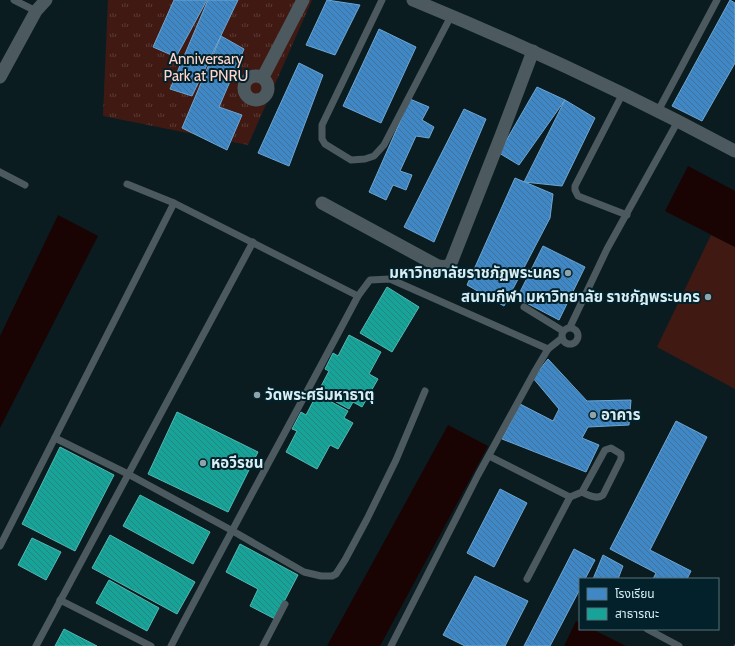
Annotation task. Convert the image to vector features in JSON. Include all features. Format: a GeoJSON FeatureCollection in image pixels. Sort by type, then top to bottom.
{"type":"FeatureCollection","features":[{"type":"Feature","properties":{"kind":"street"},"geometry":{"type":"LineString","coordinates":[[0,77],[36,11],[46,0]]}},
{"type":"Feature","properties":{"kind":"street"},"geometry":{"type":"LineString","coordinates":[[263,77],[303,0]]}},
{"type":"Feature","properties":{"kind":"street"},"geometry":{"type":"LineString","coordinates":[[413,0],[533,51],[623,93],[735,151]]}},
{"type":"Feature","properties":{"kind":"street"},"geometry":{"type":"LineString","coordinates":[[322,203],[438,266],[448,266],[451,263],[533,51]]}},
{"type":"Feature","properties":{"kind":"lane"},"geometry":{"type":"LineString","coordinates":[[14,0],[36,11]]}},
{"type":"Feature","properties":{"kind":"lane"},"geometry":{"type":"LineString","coordinates":[[382,0],[322,125],[322,139],[325,144],[351,160],[365,159],[374,156],[384,145],[451,16]]}},
{"type":"Feature","properties":{"kind":"lane"},"geometry":{"type":"LineString","coordinates":[[658,111],[717,0]]}},
{"type":"Feature","properties":{"kind":"lane"},"geometry":{"type":"LineString","coordinates":[[623,93],[576,183],[575,190],[578,196],[627,215]]}},
{"type":"Feature","properties":{"kind":"lane"},"geometry":{"type":"LineString","coordinates":[[391,646],[489,456],[548,349],[562,335],[565,329],[570,327],[607,249],[678,121]]}},
{"type":"Feature","properties":{"kind":"lane"},"geometry":{"type":"LineString","coordinates":[[0,172],[25,186]]}},
{"type":"Feature","properties":{"kind":"lane"},"geometry":{"type":"LineString","coordinates":[[127,184],[174,203],[358,296]]}},
{"type":"Feature","properties":{"kind":"lane"},"geometry":{"type":"LineString","coordinates":[[0,546],[174,203]]}},
{"type":"Feature","properties":{"kind":"lane"},"geometry":{"type":"LineString","coordinates":[[36,646],[253,242]]}},
{"type":"Feature","properties":{"kind":"lane"},"geometry":{"type":"LineString","coordinates":[[171,646],[231,530],[284,435],[358,296],[370,280],[390,279],[548,349]]}},
{"type":"Feature","properties":{"kind":"lane"},"geometry":{"type":"LineString","coordinates":[[524,307],[562,335],[565,343],[570,344],[577,340],[577,332],[570,327]]}},
{"type":"Feature","properties":{"kind":"lane"},"geometry":{"type":"LineString","coordinates":[[55,438],[128,474],[304,572],[321,576],[332,576],[336,574],[345,560],[367,519],[396,460],[425,391]]}},
{"type":"Feature","properties":{"kind":"lane"},"geometry":{"type":"LineString","coordinates":[[527,579],[570,497],[582,492],[605,450],[611,448],[621,454],[621,459],[603,495],[600,498],[596,498],[582,492]]}},
{"type":"Feature","properties":{"kind":"lane"},"geometry":{"type":"LineString","coordinates":[[489,456],[570,497]]}},
{"type":"Feature","properties":{"kind":"lane"},"geometry":{"type":"LineString","coordinates":[[60,600],[151,646]]}},
{"type":"Feature","properties":{"kind":"lane"},"geometry":{"type":"LineString","coordinates":[[263,646],[285,604]]}},
{"type":"Feature","properties":{"kind":"lane"},"geometry":{"type":"LineString","coordinates":[[649,630],[679,646]]}},
{"type":"Feature","properties":{"kind":"green space","name":"Anniversary Park at PNRU"},"geometry":{"type":"Polygon","coordinates":[[[108,0],[312,0],[248,145],[103,116],[108,0]]]}},
{"type":"Feature","properties":{"kind":"green space","name":"สนามกีฬา มหาวิทยาลัย ราชภัฎพระนคร"},"geometry":{"type":"Polygon","coordinates":[[[711,235],[735,247],[735,389],[657,347],[711,235]]]}},
{"type":"Feature","properties":{"kind":"shaded area"},"geometry":{"type":"Polygon","coordinates":[[[688,166],[735,191],[735,247],[665,211],[688,166]]]}},
{"type":"Feature","properties":{"kind":"shaded area"},"geometry":{"type":"Polygon","coordinates":[[[58,215],[98,236],[0,428],[0,336],[58,215]]]}},
{"type":"Feature","properties":{"kind":"shaded area"},"geometry":{"type":"Polygon","coordinates":[[[448,425],[488,446],[380,646],[327,646],[448,425]]]}},
{"type":"Feature","properties":{"kind":"shaded area"},"geometry":{"type":"Polygon","coordinates":[[[576,621],[579,622],[579,630],[594,630],[626,646],[564,646],[576,621]]]}},
{"type":"Feature","properties":{"kind":"building: โรงเรียน"},"geometry":{"type":"Polygon","coordinates":[[[174,0],[207,0],[176,57],[153,47],[174,0]]]}},
{"type":"Feature","properties":{"kind":"building: โรงเรียน"},"geometry":{"type":"Polygon","coordinates":[[[208,0],[238,0],[192,96],[170,89],[208,0]]]}},
{"type":"Feature","properties":{"kind":"building: โรงเรียน"},"geometry":{"type":"Polygon","coordinates":[[[327,0],[360,5],[335,55],[306,45],[327,0]]]}},
{"type":"Feature","properties":{"kind":"building: โรงเรียน"},"geometry":{"type":"Polygon","coordinates":[[[730,0],[735,3],[735,63],[702,121],[672,106],[730,0]]]}},
{"type":"Feature","properties":{"kind":"building: โรงเรียน"},"geometry":{"type":"Polygon","coordinates":[[[379,29],[416,47],[381,123],[343,106],[379,29]]]}},
{"type":"Feature","properties":{"kind":"building: โรงเรียน"},"geometry":{"type":"Polygon","coordinates":[[[221,36],[244,49],[219,107],[242,115],[227,150],[182,128],[221,36]]]}},
{"type":"Feature","properties":{"kind":"building: โรงเรียน"},"geometry":{"type":"Polygon","coordinates":[[[299,63],[323,75],[289,166],[258,153],[299,63]]]}},
{"type":"Feature","properties":{"kind":"building: โรงเรียน"},"geometry":{"type":"Polygon","coordinates":[[[537,87],[565,100],[519,165],[499,153],[537,87]]]}},
{"type":"Feature","properties":{"kind":"building: โรงเรียน"},"geometry":{"type":"Polygon","coordinates":[[[410,99],[429,107],[422,120],[434,127],[429,138],[416,136],[400,171],[412,175],[406,190],[393,185],[386,200],[369,192],[410,99]]]}},
{"type":"Feature","properties":{"kind":"building: โรงเรียน"},"geometry":{"type":"Polygon","coordinates":[[[565,100],[595,118],[562,186],[524,182],[565,100]]]}},
{"type":"Feature","properties":{"kind":"building: โรงเรียน"},"geometry":{"type":"Polygon","coordinates":[[[464,109],[486,119],[434,242],[404,227],[464,109]]]}},
{"type":"Feature","properties":{"kind":"building: โรงเรียน"},"geometry":{"type":"Polygon","coordinates":[[[515,178],[553,194],[550,218],[504,306],[467,285],[515,178]]]}},
{"type":"Feature","properties":{"kind":"building: โรงเรียน"},"geometry":{"type":"Polygon","coordinates":[[[543,246],[585,267],[559,320],[517,298],[543,246]]]}},
{"type":"Feature","properties":{"kind":"building: โรงเรียน","name":"อาคาร"},"geometry":{"type":"Polygon","coordinates":[[[548,359],[587,401],[631,400],[629,425],[588,427],[582,438],[599,445],[586,472],[502,439],[520,404],[553,421],[559,409],[533,378],[548,359]]]}},
{"type":"Feature","properties":{"kind":"building: โรงเรียน"},"geometry":{"type":"Polygon","coordinates":[[[676,421],[707,437],[650,550],[691,571],[688,578],[654,578],[656,573],[610,549],[676,421]]]}},
{"type":"Feature","properties":{"kind":"building: โรงเรียน"},"geometry":{"type":"Polygon","coordinates":[[[500,489],[527,503],[494,567],[467,553],[500,489]]]}},
{"type":"Feature","properties":{"kind":"building: โรงเรียน"},"geometry":{"type":"Polygon","coordinates":[[[574,549],[595,560],[586,578],[579,578],[579,591],[550,646],[524,646],[574,549]]]}},
{"type":"Feature","properties":{"kind":"building: โรงเรียน"},"geometry":{"type":"Polygon","coordinates":[[[603,555],[623,566],[618,578],[593,578],[603,555]]]}},
{"type":"Feature","properties":{"kind":"building: โรงเรียน"},"geometry":{"type":"Polygon","coordinates":[[[475,576],[528,601],[505,646],[465,646],[443,635],[475,576]]]}},
{"type":"Feature","properties":{"kind":"building: สาธารณะ"},"geometry":{"type":"Polygon","coordinates":[[[387,287],[419,307],[392,352],[360,333],[387,287]]]}},
{"type":"Feature","properties":{"kind":"building: สาธารณะ"},"geometry":{"type":"Polygon","coordinates":[[[349,335],[381,352],[369,374],[378,379],[362,407],[353,402],[349,409],[318,392],[329,371],[325,369],[333,353],[338,356],[349,335]]]}},
{"type":"Feature","properties":{"kind":"building: สาธารณะ"},"geometry":{"type":"Polygon","coordinates":[[[317,394],[348,411],[344,418],[353,423],[338,449],[330,445],[317,469],[286,452],[297,431],[292,429],[301,412],[306,415],[317,394]]]}},
{"type":"Feature","properties":{"kind":"building: สาธารณะ","name":"หอวีรชน"},"geometry":{"type":"Polygon","coordinates":[[[177,412],[258,452],[228,512],[148,474],[177,412]]]}},
{"type":"Feature","properties":{"kind":"building: สาธารณะ"},"geometry":{"type":"Polygon","coordinates":[[[60,447],[114,475],[75,551],[22,524],[60,447]]]}},
{"type":"Feature","properties":{"kind":"building: สาธารณะ"},"geometry":{"type":"Polygon","coordinates":[[[140,495],[210,532],[193,564],[123,526],[140,495]]]}},
{"type":"Feature","properties":{"kind":"building: สาธารณะ"},"geometry":{"type":"Polygon","coordinates":[[[110,535],[195,582],[177,614],[92,568],[110,535]]]}},
{"type":"Feature","properties":{"kind":"building: สาธารณะ"},"geometry":{"type":"Polygon","coordinates":[[[32,538],[61,552],[46,580],[18,565],[32,538]]]}},
{"type":"Feature","properties":{"kind":"building: สาธารณะ"},"geometry":{"type":"Polygon","coordinates":[[[240,544],[298,575],[275,619],[250,606],[258,589],[226,572],[240,544]]]}},
{"type":"Feature","properties":{"kind":"building: สาธารณะ"},"geometry":{"type":"Polygon","coordinates":[[[109,580],[159,608],[147,631],[96,603],[109,580]]]}},
{"type":"Feature","properties":{"kind":"building: สาธารณะ"},"geometry":{"type":"Polygon","coordinates":[[[64,629],[97,646],[55,646],[64,629]]]}},
{"type":"Feature","properties":{"kind":"place","name":"มหาวิทยาลัยราชภัฏพระนคร"},"geometry":{"type":"Point","coordinates":[568,273]}},
{"type":"Feature","properties":{"kind":"place","name":"สนามกีฬา มหาวิทยาลัย ราชภัฎพระนคร"},"geometry":{"type":"Point","coordinates":[708,297]}},
{"type":"Feature","properties":{"kind":"place","name":"วัดพระศรีมหาธาตุ"},"geometry":{"type":"Point","coordinates":[257,395]}},
{"type":"Feature","properties":{"kind":"place","name":"อาคาร"},"geometry":{"type":"Point","coordinates":[593,415]}},
{"type":"Feature","properties":{"kind":"place","name":"หอวีรชน"},"geometry":{"type":"Point","coordinates":[203,463]}}]}
